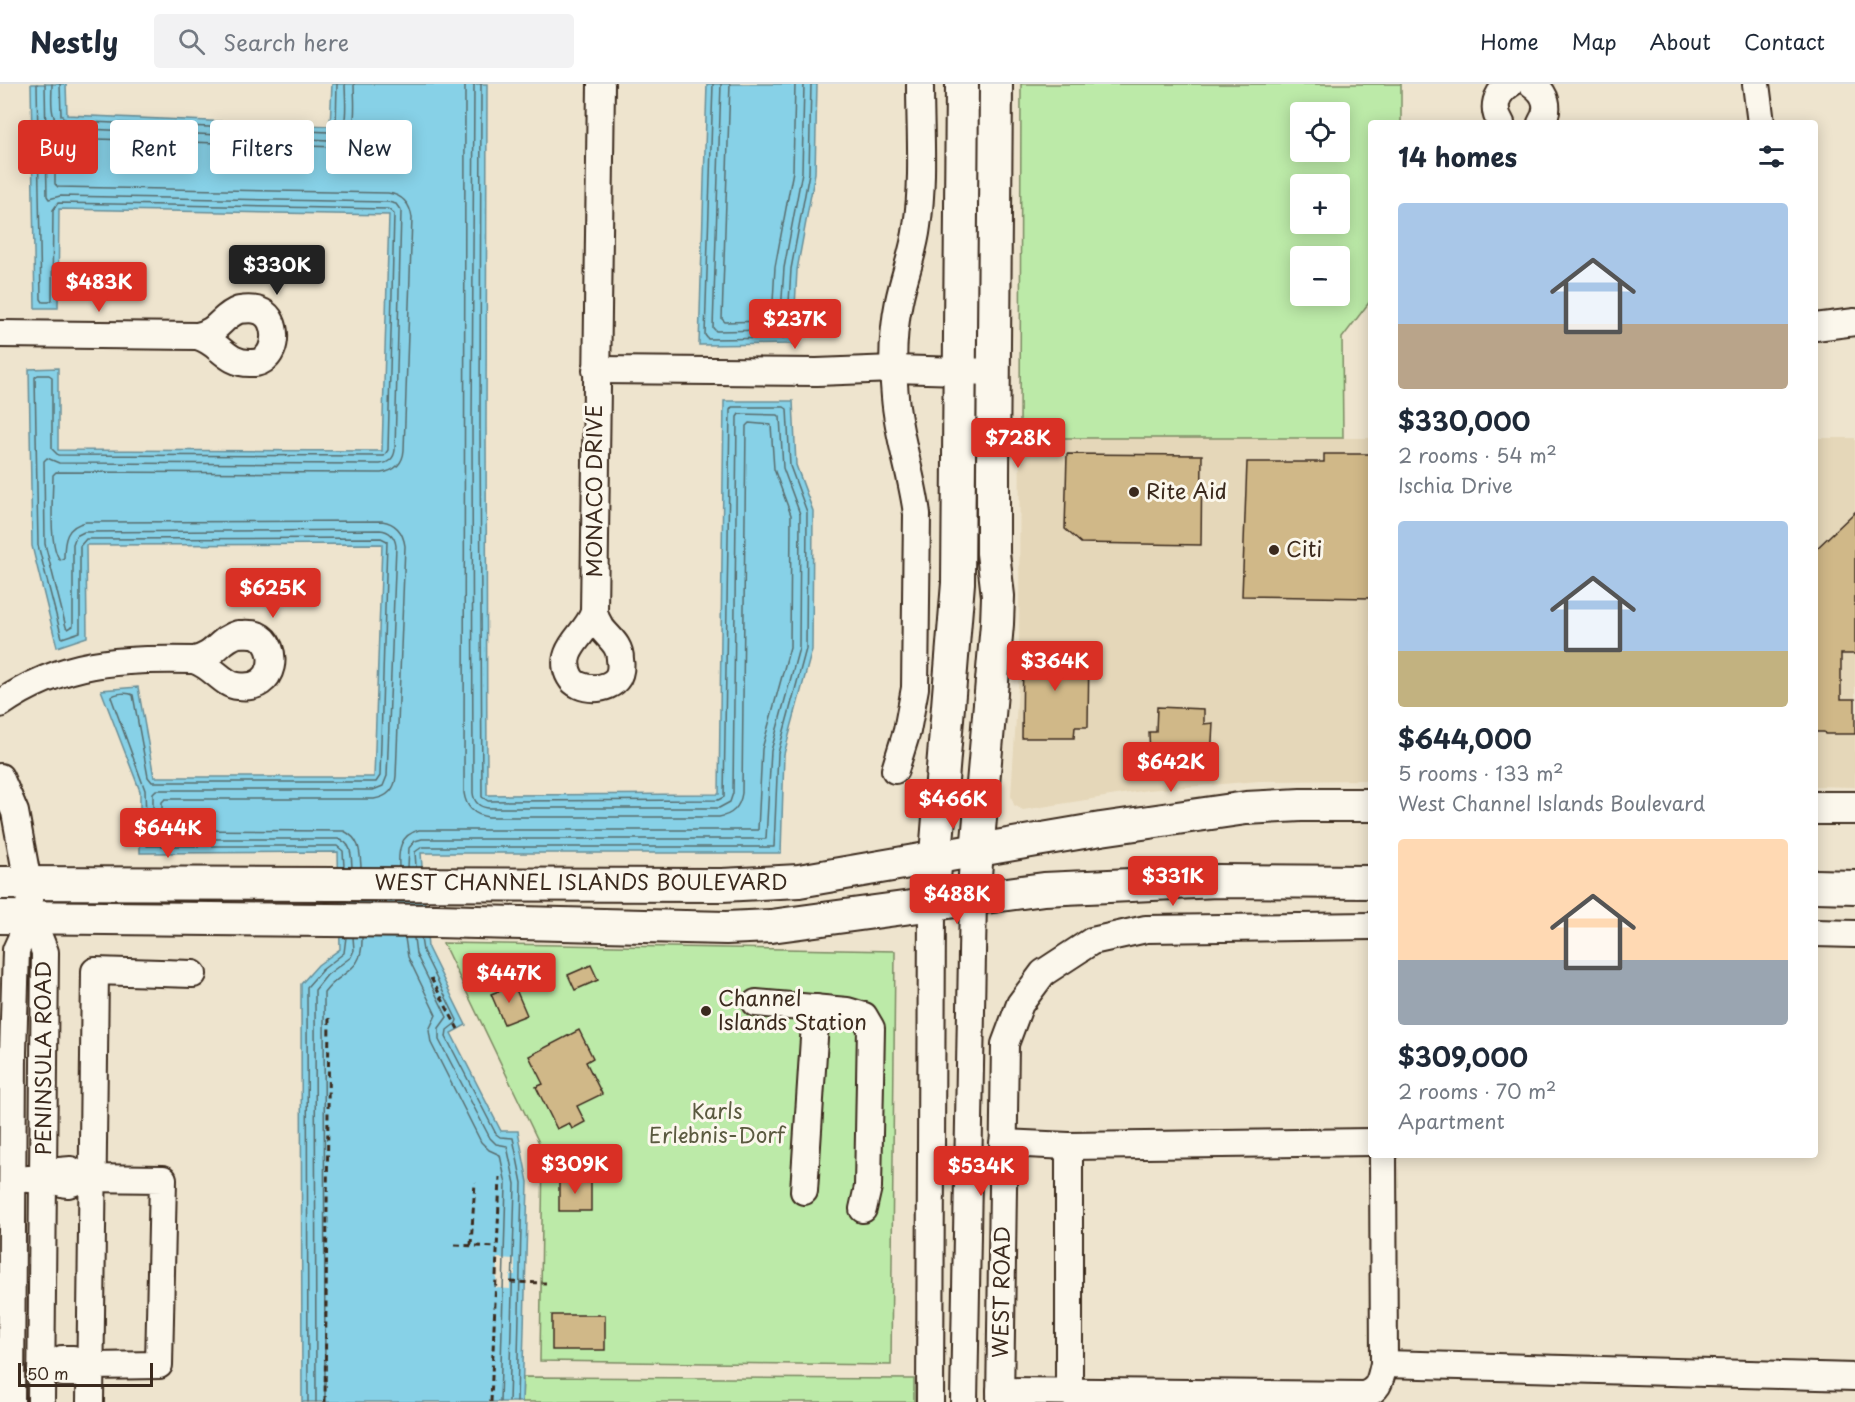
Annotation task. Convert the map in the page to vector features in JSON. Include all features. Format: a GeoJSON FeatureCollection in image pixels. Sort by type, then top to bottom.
{"type":"FeatureCollection","features":[{"type":"Feature","properties":{"kind":"main road"},"geometry":{"type":"LineString","coordinates":[[933,904],[956,624],[962,84]]}},
{"type":"Feature","properties":{"kind":"main road"},"geometry":{"type":"LineString","coordinates":[[973,898],[998,596],[993,553],[996,84]]}},
{"type":"Feature","properties":{"kind":"main road","name":"WEST CHANNEL ISLANDS BOULEVARD"},"geometry":{"type":"LineString","coordinates":[[14,883],[436,886],[722,885],[799,881],[1101,829],[1246,808],[1368,805]]}},
{"type":"Feature","properties":{"kind":"main road"},"geometry":{"type":"LineString","coordinates":[[1818,808],[1855,808]]}},
{"type":"Feature","properties":{"kind":"main road","name":"WEST CHANNEL ISLANDS BOULEVARD"},"geometry":{"type":"LineString","coordinates":[[0,917],[436,921],[726,928],[771,926],[1044,889],[1217,881],[1368,882]]}},
{"type":"Feature","properties":{"kind":"main road"},"geometry":{"type":"LineString","coordinates":[[1818,886],[1855,886]]}},
{"type":"Feature","properties":{"kind":"street","name":"MONACO DRIVE"},"geometry":{"type":"LineString","coordinates":[[594,612],[601,84]]}},
{"type":"Feature","properties":{"kind":"street"},"geometry":{"type":"LineString","coordinates":[[895,770],[907,731],[915,688],[918,523],[915,495],[901,443],[894,369],[898,303],[917,226],[920,200],[920,84]]}},
{"type":"Feature","properties":{"kind":"street"},"geometry":{"type":"LineString","coordinates":[[1499,120],[1495,106],[1498,96],[1510,84]]}},
{"type":"Feature","properties":{"kind":"street"},"geometry":{"type":"LineString","coordinates":[[1532,84],[1544,96],[1547,106],[1543,120]]}},
{"type":"Feature","properties":{"kind":"street"},"geometry":{"type":"LineString","coordinates":[[1756,84],[1761,120]]}},
{"type":"Feature","properties":{"kind":"street"},"geometry":{"type":"LineString","coordinates":[[1818,327],[1855,322]]}},
{"type":"Feature","properties":{"kind":"street"},"geometry":{"type":"LineString","coordinates":[[0,334],[197,336]]}},
{"type":"Feature","properties":{"kind":"street"},"geometry":{"type":"LineString","coordinates":[[596,370],[818,372],[894,369],[993,372]]}},
{"type":"Feature","properties":{"kind":"street"},"geometry":{"type":"LineString","coordinates":[[0,704],[25,688],[47,678],[86,665],[119,660],[194,660]]}},
{"type":"Feature","properties":{"kind":"street"},"geometry":{"type":"LineString","coordinates":[[0,777],[6,805],[14,883],[31,917]]}},
{"type":"Feature","properties":{"kind":"street"},"geometry":{"type":"LineString","coordinates":[[964,1402],[973,898]]}},
{"type":"Feature","properties":{"kind":"street"},"geometry":{"type":"LineString","coordinates":[[930,1402],[933,904]]}},
{"type":"Feature","properties":{"kind":"street","name":"PENINSULA ROAD"},"geometry":{"type":"LineString","coordinates":[[7,1387],[13,1178],[7,1052],[16,950],[31,917]]}},
{"type":"Feature","properties":{"kind":"street","name":"PENINSULA ROAD"},"geometry":{"type":"LineString","coordinates":[[31,917],[45,952],[48,1180],[44,1380]]}},
{"type":"Feature","properties":{"kind":"street","name":"WEST ROAD"},"geometry":{"type":"LineString","coordinates":[[1000,1397],[1005,1044],[1020,1004],[1043,973],[1092,941],[1146,929],[1368,926]]}},
{"type":"Feature","properties":{"kind":"street"},"geometry":{"type":"LineString","coordinates":[[1818,933],[1855,934]]}},
{"type":"Feature","properties":{"kind":"street"},"geometry":{"type":"LineString","coordinates":[[90,1402],[88,1179],[95,971],[193,974]]}},
{"type":"Feature","properties":{"kind":"street"},"geometry":{"type":"LineString","coordinates":[[756,1003],[847,1011],[864,1016],[870,1028],[868,1187],[863,1209]]}},
{"type":"Feature","properties":{"kind":"street"},"geometry":{"type":"LineString","coordinates":[[804,1191],[816,1008]]}},
{"type":"Feature","properties":{"kind":"street"},"geometry":{"type":"LineString","coordinates":[[1003,1143],[1069,1146],[1368,1142]]}},
{"type":"Feature","properties":{"kind":"street"},"geometry":{"type":"LineString","coordinates":[[1069,1146],[1069,1392]]}},
{"type":"Feature","properties":{"kind":"street"},"geometry":{"type":"LineString","coordinates":[[1000,1397],[1069,1392],[1352,1398],[1374,1391],[1379,1383],[1384,1364],[1383,1158]]}},
{"type":"Feature","properties":{"kind":"street"},"geometry":{"type":"LineString","coordinates":[[7,1387],[44,1380],[63,1373],[74,1373],[90,1366],[159,1365],[163,1179],[88,1179],[61,1185],[48,1180],[13,1178]]}},
{"type":"Feature","properties":{"kind":"street"},"geometry":{"type":"LineString","coordinates":[[1384,1364],[1855,1377]]}},
{"type":"Feature","properties":{"kind":"path"},"geometry":{"type":"LineString","coordinates":[[431,978],[458,1029]]}},
{"type":"Feature","properties":{"kind":"path"},"geometry":{"type":"LineString","coordinates":[[325,1402],[329,1015]]}},
{"type":"Feature","properties":{"kind":"path"},"geometry":{"type":"LineString","coordinates":[[491,1402],[500,1177]]}},
{"type":"Feature","properties":{"kind":"path"},"geometry":{"type":"LineString","coordinates":[[471,1245],[475,1182]]}},
{"type":"Feature","properties":{"kind":"path"},"geometry":{"type":"LineString","coordinates":[[455,1245],[497,1247]]}},
{"type":"Feature","properties":{"kind":"path"},"geometry":{"type":"LineString","coordinates":[[510,1282],[546,1283]]}},
{"type":"Feature","properties":{"kind":"shaded area"},"geometry":{"type":"Polygon","coordinates":[[[1020,352],[1064,390],[1080,438],[1368,438],[1368,780],[1259,781],[1148,790],[1023,810],[1014,805],[1011,796],[1019,671],[1020,352]]]}},
{"type":"Feature","properties":{"kind":"shaded area"},"geometry":{"type":"Polygon","coordinates":[[[1818,438],[1855,438],[1855,787],[1818,786],[1818,438]]]}},
{"type":"Feature","properties":{"kind":"green space"},"geometry":{"type":"Polygon","coordinates":[[[1021,84],[1401,84],[1401,120],[1368,120],[1368,304],[1342,338],[1343,438],[1060,438],[1020,442],[1021,84]]]}},
{"type":"Feature","properties":{"kind":"green space","name":"Karls Erlebnis-Dorf"},"geometry":{"type":"Polygon","coordinates":[[[443,943],[895,951],[891,1365],[540,1361],[543,1151],[443,943]]]}},
{"type":"Feature","properties":{"kind":"green space"},"geometry":{"type":"Polygon","coordinates":[[[523,1377],[914,1379],[914,1402],[522,1402],[523,1377]]]}},
{"type":"Feature","properties":{"kind":"water"},"geometry":{"type":"Polygon","coordinates":[[[31,84],[66,84],[67,115],[187,120],[110,120],[110,174],[198,174],[198,120],[210,121],[210,174],[314,174],[314,125],[326,126],[326,174],[412,174],[412,120],[330,120],[332,84],[487,84],[487,795],[719,794],[724,401],[793,401],[796,465],[813,511],[812,650],[784,754],[781,853],[421,853],[428,948],[466,1025],[451,1033],[501,1131],[518,1131],[528,1182],[522,1402],[302,1402],[301,984],[318,965],[340,949],[338,852],[140,853],[140,791],[101,690],[138,687],[154,777],[374,777],[382,544],[86,545],[87,637],[57,647],[32,546],[29,369],[58,368],[58,450],[382,451],[389,215],[59,209],[58,308],[35,308],[33,174],[98,174],[98,120],[32,120],[31,84]]]}},
{"type":"Feature","properties":{"kind":"water"},"geometry":{"type":"Polygon","coordinates":[[[707,84],[817,84],[815,173],[797,270],[793,344],[699,345],[707,84]]]}},
{"type":"Feature","properties":{"kind":"pier"},"geometry":{"type":"Polygon","coordinates":[[[497,1258],[515,1259],[515,1275],[510,1275],[510,1289],[496,1288],[497,1258]]]}},
{"type":"Feature","properties":{"kind":"building","name":"Rite Aid"},"geometry":{"type":"Polygon","coordinates":[[[1067,454],[1202,455],[1201,545],[1081,543],[1065,529],[1067,454]]]}},
{"type":"Feature","properties":{"kind":"building"},"geometry":{"type":"Polygon","coordinates":[[[1324,454],[1368,454],[1368,598],[1242,596],[1247,462],[1324,462],[1324,454]]]}},
{"type":"Feature","properties":{"kind":"building"},"geometry":{"type":"Polygon","coordinates":[[[1855,512],[1855,654],[1841,654],[1841,699],[1855,699],[1855,734],[1818,732],[1818,547],[1855,512]]]}},
{"type":"Feature","properties":{"kind":"building"},"geometry":{"type":"Polygon","coordinates":[[[1023,648],[1089,649],[1088,727],[1075,727],[1074,738],[1022,738],[1023,648]]]}},
{"type":"Feature","properties":{"kind":"building"},"geometry":{"type":"Polygon","coordinates":[[[1157,707],[1204,709],[1204,724],[1213,723],[1211,759],[1150,757],[1149,732],[1156,732],[1157,707]]]}},
{"type":"Feature","properties":{"kind":"building"},"geometry":{"type":"Polygon","coordinates":[[[525,961],[533,979],[496,975],[525,961]]]}},
{"type":"Feature","properties":{"kind":"building"},"geometry":{"type":"Polygon","coordinates":[[[591,965],[598,980],[575,990],[568,975],[591,965]]]}},
{"type":"Feature","properties":{"kind":"building"},"geometry":{"type":"Polygon","coordinates":[[[514,985],[527,1015],[504,1024],[491,994],[514,985]]]}},
{"type":"Feature","properties":{"kind":"building"},"geometry":{"type":"Polygon","coordinates":[[[579,1030],[593,1058],[586,1062],[602,1094],[577,1106],[585,1122],[572,1129],[569,1123],[557,1129],[536,1087],[543,1084],[529,1056],[579,1030]]]}},
{"type":"Feature","properties":{"kind":"building"},"geometry":{"type":"Polygon","coordinates":[[[559,1179],[591,1179],[591,1211],[559,1211],[559,1179]]]}},
{"type":"Feature","properties":{"kind":"building"},"geometry":{"type":"Polygon","coordinates":[[[552,1315],[605,1315],[605,1350],[552,1350],[552,1315]]]}},
{"type":"Feature","properties":{"kind":"place","name":"Rite Aid"},"geometry":{"type":"Point","coordinates":[1134,492]}},
{"type":"Feature","properties":{"kind":"place","name":"Citi"},"geometry":{"type":"Point","coordinates":[1274,550]}},
{"type":"Feature","properties":{"kind":"place","name":"Channel Islands Station"},"geometry":{"type":"Point","coordinates":[706,1011]}}]}
